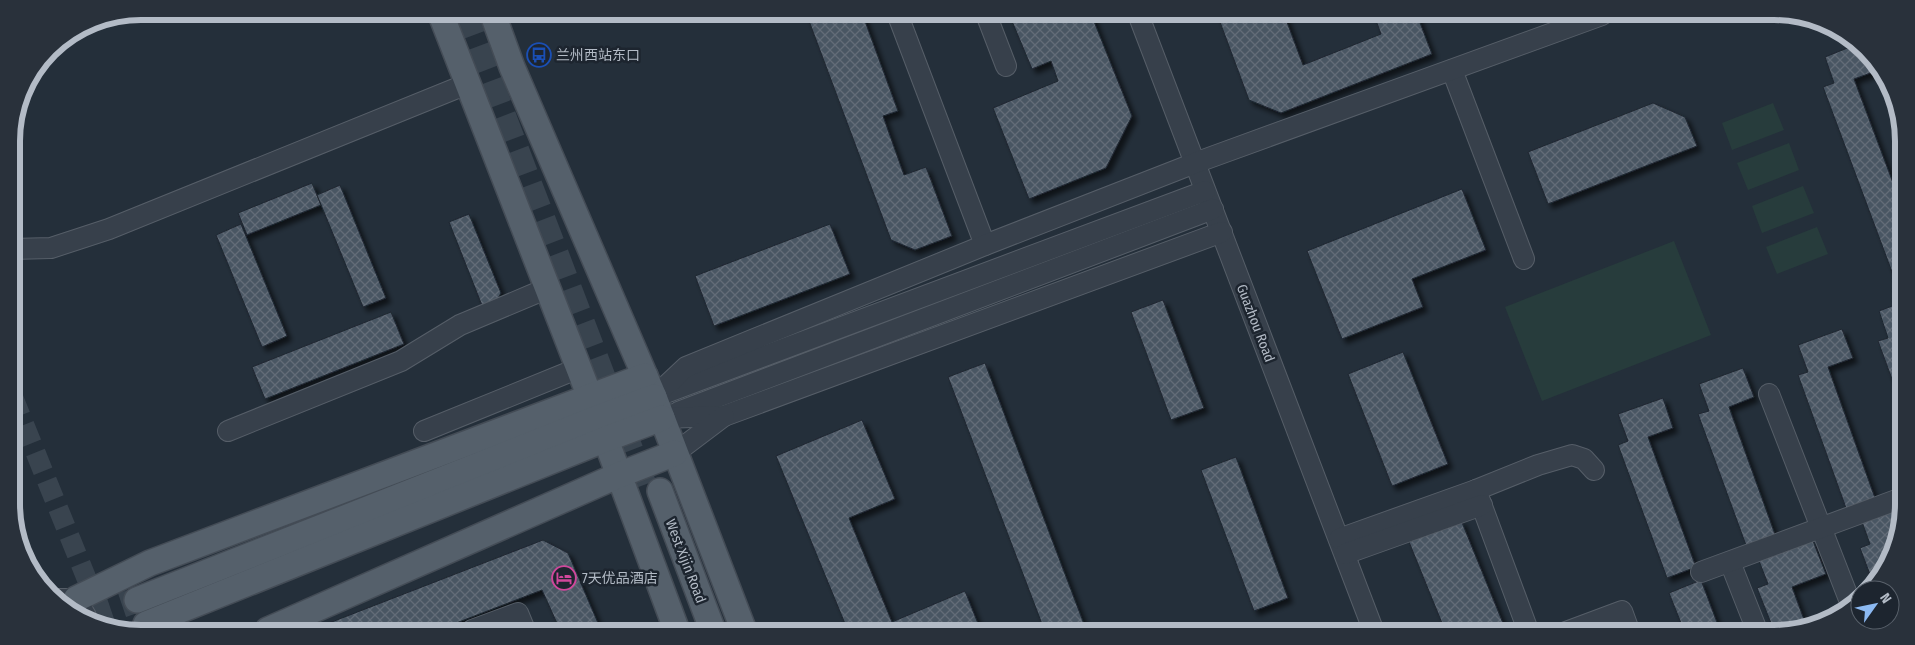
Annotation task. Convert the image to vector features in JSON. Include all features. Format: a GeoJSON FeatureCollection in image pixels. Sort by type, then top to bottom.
{"type":"FeatureCollection","features":[{"type":"Feature","properties":{"kind":"main road"},"geometry":{"type":"LineString","coordinates":[[443,20],[579,368],[675,625]]}},
{"type":"Feature","properties":{"kind":"main road"},"geometry":{"type":"LineString","coordinates":[[495,20],[512,67],[654,397],[742,625]]}},
{"type":"Feature","properties":{"kind":"main road"},"geometry":{"type":"LineString","coordinates":[[137,600],[654,397]]}},
{"type":"Feature","properties":{"kind":"main road"},"geometry":{"type":"LineString","coordinates":[[74,605],[150,563],[598,418]]}},
{"type":"Feature","properties":{"kind":"main road"},"geometry":{"type":"LineString","coordinates":[[146,624],[598,418]]}},
{"type":"Feature","properties":{"kind":"main road"},"geometry":{"type":"LineString","coordinates":[[279,625],[619,475],[675,453]]}},
{"type":"Feature","properties":{"kind":"main road","name":"West Xijin Road"},"geometry":{"type":"LineString","coordinates":[[697,625],[654,493],[710,625]]}},
{"type":"Feature","properties":{"kind":"street"},"geometry":{"type":"LineString","coordinates":[[900,20],[985,245]]}},
{"type":"Feature","properties":{"kind":"street"},"geometry":{"type":"LineString","coordinates":[[988,20],[1006,66]]}},
{"type":"Feature","properties":{"kind":"street","name":"Guazhou Road"},"geometry":{"type":"LineString","coordinates":[[1140,20],[1371,625]]}},
{"type":"Feature","properties":{"kind":"street"},"geometry":{"type":"LineString","coordinates":[[654,397],[686,367],[985,245],[1195,163],[1588,20]]}},
{"type":"Feature","properties":{"kind":"street"},"geometry":{"type":"LineString","coordinates":[[1452,70],[1524,259]]}},
{"type":"Feature","properties":{"kind":"street"},"geometry":{"type":"LineString","coordinates":[[20,249],[51,248],[109,229],[467,84]]}},
{"type":"Feature","properties":{"kind":"street"},"geometry":{"type":"LineString","coordinates":[[654,397],[1205,191]]}},
{"type":"Feature","properties":{"kind":"street"},"geometry":{"type":"LineString","coordinates":[[654,397],[1213,209]]}},
{"type":"Feature","properties":{"kind":"street"},"geometry":{"type":"LineString","coordinates":[[675,453],[724,416],[1222,232]]}},
{"type":"Feature","properties":{"kind":"street"},"geometry":{"type":"LineString","coordinates":[[228,431],[401,361],[460,325],[548,288]]}},
{"type":"Feature","properties":{"kind":"street"},"geometry":{"type":"LineString","coordinates":[[424,431],[579,368]]}},
{"type":"Feature","properties":{"kind":"street"},"geometry":{"type":"LineString","coordinates":[[1769,394],[1849,599]]}},
{"type":"Feature","properties":{"kind":"street"},"geometry":{"type":"LineString","coordinates":[[654,397],[724,416]]}},
{"type":"Feature","properties":{"kind":"street"},"geometry":{"type":"LineString","coordinates":[[1342,547],[1479,498],[1538,465],[1572,455],[1584,459],[1594,470]]}},
{"type":"Feature","properties":{"kind":"street"},"geometry":{"type":"LineString","coordinates":[[1479,498],[1526,625]]}},
{"type":"Feature","properties":{"kind":"street"},"geometry":{"type":"LineString","coordinates":[[1701,572],[1895,501]]}},
{"type":"Feature","properties":{"kind":"street"},"geometry":{"type":"LineString","coordinates":[[1730,562],[1755,625]]}},
{"type":"Feature","properties":{"kind":"street"},"geometry":{"type":"LineString","coordinates":[[1584,625],[1622,611],[1627,625]]}},
{"type":"Feature","properties":{"kind":"street"},"geometry":{"type":"LineString","coordinates":[[486,625],[518,613],[523,625]]}},
{"type":"Feature","properties":{"kind":"green space"},"geometry":{"type":"Polygon","coordinates":[[[1773,103],[1784,130],[1732,150],[1722,123],[1773,103]]]}},
{"type":"Feature","properties":{"kind":"green space"},"geometry":{"type":"Polygon","coordinates":[[[1789,143],[1799,170],[1748,190],[1737,163],[1789,143]]]}},
{"type":"Feature","properties":{"kind":"green space"},"geometry":{"type":"Polygon","coordinates":[[[1803,186],[1814,213],[1762,233],[1752,206],[1803,186]]]}},
{"type":"Feature","properties":{"kind":"green space"},"geometry":{"type":"Polygon","coordinates":[[[1817,227],[1828,254],[1777,274],[1766,247],[1817,227]]]}},
{"type":"Feature","properties":{"kind":"green space"},"geometry":{"type":"Polygon","coordinates":[[[1674,241],[1711,335],[1542,401],[1505,307],[1674,241]]]}},
{"type":"Feature","properties":{"kind":"building"},"geometry":{"type":"Polygon","coordinates":[[[809,20],[865,20],[898,111],[883,116],[904,175],[926,167],[952,236],[915,250],[891,240],[809,20]]]}},
{"type":"Feature","properties":{"kind":"building"},"geometry":{"type":"Polygon","coordinates":[[[1012,20],[1093,20],[1132,116],[1106,168],[1029,199],[993,108],[1058,81],[1051,61],[1032,69],[1012,20]]]}},
{"type":"Feature","properties":{"kind":"building"},"geometry":{"type":"Polygon","coordinates":[[[1219,20],[1286,20],[1303,65],[1381,34],[1376,20],[1419,20],[1432,54],[1281,113],[1249,100],[1219,20]]]}},
{"type":"Feature","properties":{"kind":"building"},"geometry":{"type":"Polygon","coordinates":[[[1850,47],[1860,55],[1874,72],[1854,79],[1895,188],[1895,280],[1823,87],[1834,83],[1825,57],[1850,47]]]}},
{"type":"Feature","properties":{"kind":"building"},"geometry":{"type":"Polygon","coordinates":[[[1653,103],[1685,117],[1697,146],[1548,204],[1528,152],[1653,103]]]}},
{"type":"Feature","properties":{"kind":"building"},"geometry":{"type":"Polygon","coordinates":[[[312,183],[321,205],[247,235],[238,213],[312,183]]]}},
{"type":"Feature","properties":{"kind":"building"},"geometry":{"type":"Polygon","coordinates":[[[340,185],[386,298],[363,307],[317,195],[340,185]]]}},
{"type":"Feature","properties":{"kind":"building"},"geometry":{"type":"Polygon","coordinates":[[[1462,189],[1486,250],[1412,279],[1423,307],[1342,339],[1307,251],[1462,189]]]}},
{"type":"Feature","properties":{"kind":"building"},"geometry":{"type":"Polygon","coordinates":[[[469,214],[501,293],[496,302],[483,308],[449,222],[469,214]]]}},
{"type":"Feature","properties":{"kind":"building"},"geometry":{"type":"Polygon","coordinates":[[[241,224],[287,336],[262,347],[216,235],[241,224]]]}},
{"type":"Feature","properties":{"kind":"building"},"geometry":{"type":"Polygon","coordinates":[[[830,224],[850,274],[714,326],[695,276],[830,224]]]}},
{"type":"Feature","properties":{"kind":"building"},"geometry":{"type":"Polygon","coordinates":[[[1163,300],[1204,408],[1171,420],[1131,312],[1163,300]]]}},
{"type":"Feature","properties":{"kind":"building"},"geometry":{"type":"Polygon","coordinates":[[[1895,305],[1895,387],[1878,341],[1888,338],[1879,311],[1895,305]]]}},
{"type":"Feature","properties":{"kind":"building"},"geometry":{"type":"Polygon","coordinates":[[[391,312],[404,344],[265,399],[252,367],[391,312]]]}},
{"type":"Feature","properties":{"kind":"building"},"geometry":{"type":"Polygon","coordinates":[[[1842,329],[1853,358],[1828,367],[1875,498],[1846,508],[1798,375],[1808,372],[1798,345],[1842,329]]]}},
{"type":"Feature","properties":{"kind":"building"},"geometry":{"type":"Polygon","coordinates":[[[1403,352],[1448,464],[1392,486],[1348,374],[1403,352]]]}},
{"type":"Feature","properties":{"kind":"building"},"geometry":{"type":"Polygon","coordinates":[[[985,363],[1084,625],[1042,625],[948,377],[985,363]]]}},
{"type":"Feature","properties":{"kind":"building"},"geometry":{"type":"Polygon","coordinates":[[[1743,368],[1754,397],[1729,407],[1776,537],[1747,548],[1698,414],[1709,411],[1699,384],[1743,368]]]}},
{"type":"Feature","properties":{"kind":"building"},"geometry":{"type":"Polygon","coordinates":[[[1663,398],[1673,428],[1648,437],[1696,567],[1667,578],[1618,445],[1628,441],[1618,414],[1663,398]]]}},
{"type":"Feature","properties":{"kind":"building"},"geometry":{"type":"Polygon","coordinates":[[[862,420],[895,499],[849,518],[892,622],[965,591],[979,625],[846,625],[776,456],[862,420]]]}},
{"type":"Feature","properties":{"kind":"building"},"geometry":{"type":"Polygon","coordinates":[[[1236,457],[1288,598],[1254,611],[1201,470],[1236,457]]]}},
{"type":"Feature","properties":{"kind":"building"},"geometry":{"type":"Polygon","coordinates":[[[1895,510],[1891,535],[1886,550],[1871,576],[1860,548],[1870,544],[1862,522],[1895,510]]]}},
{"type":"Feature","properties":{"kind":"building"},"geometry":{"type":"Polygon","coordinates":[[[1461,520],[1504,625],[1443,625],[1409,542],[1461,520]]]}},
{"type":"Feature","properties":{"kind":"building"},"geometry":{"type":"Polygon","coordinates":[[[543,540],[568,553],[599,625],[558,625],[542,590],[451,625],[324,625],[543,540]]]}},
{"type":"Feature","properties":{"kind":"building"},"geometry":{"type":"Polygon","coordinates":[[[1813,541],[1826,574],[1792,587],[1805,621],[1772,625],[1757,588],[1768,584],[1759,561],[1813,541]]]}},
{"type":"Feature","properties":{"kind":"building"},"geometry":{"type":"Polygon","coordinates":[[[1701,580],[1718,625],[1682,625],[1669,593],[1701,580]]]}},
{"type":"Feature","properties":{"kind":"tunnel"},"geometry":{"type":"LineString","coordinates":[[467,20],[648,495]]}},
{"type":"Feature","properties":{"kind":"tunnel"},"geometry":{"type":"LineString","coordinates":[[20,414],[103,619]]}},
{"type":"Feature","properties":{"kind":"tunnel"},"geometry":{"type":"LineString","coordinates":[[93,615],[137,600]]}},
{"type":"Feature","properties":{"kind":"place","name":"兰州西站东口"},"geometry":{"type":"Point","coordinates":[539,55]}},
{"type":"Feature","properties":{"kind":"place","name":"7天优品酒店"},"geometry":{"type":"Point","coordinates":[564,578]}}]}
